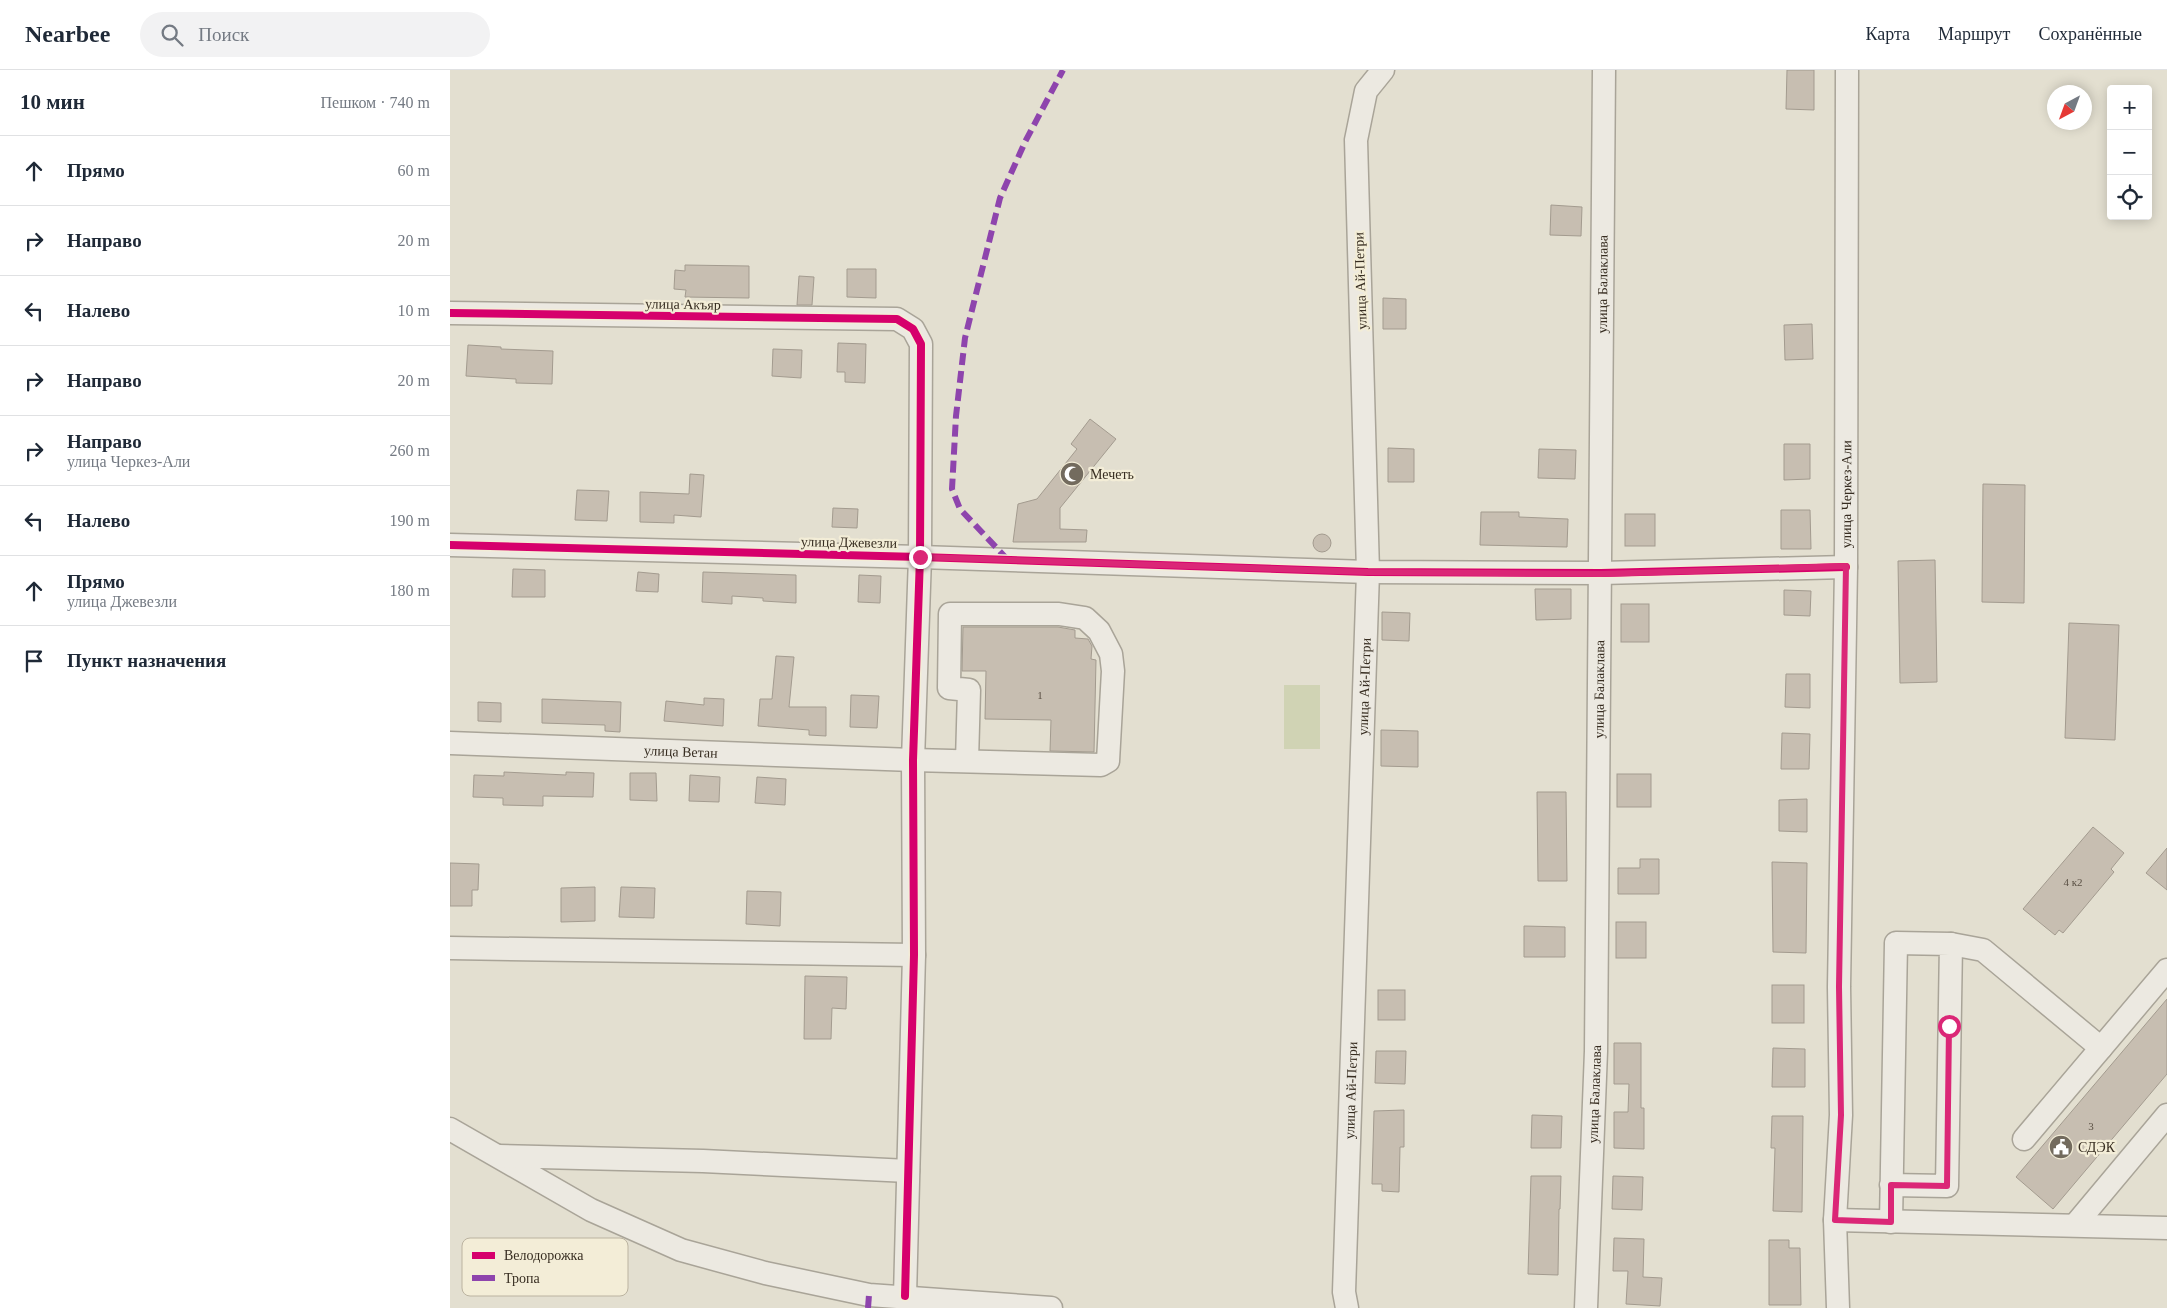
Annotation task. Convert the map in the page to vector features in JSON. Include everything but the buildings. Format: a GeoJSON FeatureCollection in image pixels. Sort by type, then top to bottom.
{"type":"FeatureCollection","features":[{"type":"Feature","properties":{"kind":"street","name":"улица Ай-Петри"},"geometry":{"type":"LineString","coordinates":[[1347,1308],[1344,1282],[1368,572],[1356,140],[1366,91],[1383,70]]}},
{"type":"Feature","properties":{"kind":"street","name":"улица Балаклава"},"geometry":{"type":"LineString","coordinates":[[1586,1308],[1596,1051],[1604,70]]}},
{"type":"Feature","properties":{"kind":"street","name":"улица Черкез-Али"},"geometry":{"type":"LineString","coordinates":[[1838,1308],[1835,1220],[1841,1115],[1839,987],[1846,566],[1847,70]]}},
{"type":"Feature","properties":{"kind":"street","name":"улица Акъяр"},"geometry":{"type":"LineString","coordinates":[[450,314],[897,319],[913,329],[921,344],[920,557]]}},
{"type":"Feature","properties":{"kind":"street","name":"улица Джевезли"},"geometry":{"type":"LineString","coordinates":[[450,546],[920,557],[1368,572],[1601,574],[1846,566]]}},
{"type":"Feature","properties":{"kind":"street"},"geometry":{"type":"LineString","coordinates":[[905,1296],[914,955],[913,760],[920,557]]}},
{"type":"Feature","properties":{"kind":"street","name":"улица Ветан"},"geometry":{"type":"LineString","coordinates":[[450,743],[913,760],[1101,765],[1108,761],[1113,671],[1111,654],[1099,631],[1085,618],[1059,614],[950,614],[949,688],[969,690],[967,761]]}},
{"type":"Feature","properties":{"kind":"street"},"geometry":{"type":"LineString","coordinates":[[1891,1222],[1896,943],[1951,944],[1984,950],[2101,1048]]}},
{"type":"Feature","properties":{"kind":"street"},"geometry":{"type":"LineString","coordinates":[[1891,1185],[1947,1186],[1951,944]]}},
{"type":"Feature","properties":{"kind":"street"},"geometry":{"type":"LineString","coordinates":[[450,948],[914,955]]}},
{"type":"Feature","properties":{"kind":"street"},"geometry":{"type":"LineString","coordinates":[[2024,1139],[2167,970]]}},
{"type":"Feature","properties":{"kind":"street"},"geometry":{"type":"LineString","coordinates":[[2075,1225],[2167,1115]]}},
{"type":"Feature","properties":{"kind":"street"},"geometry":{"type":"LineString","coordinates":[[450,1129],[591,1210],[681,1250],[784,1277],[869,1295],[905,1296],[1051,1308]]}},
{"type":"Feature","properties":{"kind":"street"},"geometry":{"type":"LineString","coordinates":[[497,1156],[703,1161],[908,1171]]}},
{"type":"Feature","properties":{"kind":"street"},"geometry":{"type":"LineString","coordinates":[[1835,1220],[2167,1228]]}},
{"type":"Feature","properties":{"kind":"green space"},"geometry":{"type":"Polygon","coordinates":[[[1284,685],[1320,685],[1320,749],[1284,749],[1284,685]]]}},
{"type":"Feature","properties":{"kind":"marked path"},"geometry":{"type":"LineString","coordinates":[[1008,560],[960,509],[952,489],[956,416],[965,338],[1000,198],[1025,142],[1063,70]]}},
{"type":"Feature","properties":{"kind":"marked path"},"geometry":{"type":"LineString","coordinates":[[868,1308],[869,1295]]}},
{"type":"Feature","properties":{"kind":"cycle path"},"geometry":{"type":"LineString","coordinates":[[450,313],[897,319],[913,329],[921,344],[920,557],[913,760],[914,955],[905,1296]]}},
{"type":"Feature","properties":{"kind":"cycle path"},"geometry":{"type":"LineString","coordinates":[[450,545],[920,557],[1368,572],[1601,573],[1846,567]]}},
{"type":"Feature","properties":{"kind":"place","name":"Мечеть"},"geometry":{"type":"Point","coordinates":[1072,474]}},
{"type":"Feature","properties":{"kind":"place","name":"СДЭК"},"geometry":{"type":"Point","coordinates":[2061,1147]}},
{"type":"Feature","properties":{"kind":"route"},"geometry":{"type":"LineString","coordinates":[[920,557],[1368,572],[1601,574],[1846,566],[1839,987],[1841,1115],[1835,1220],[1891,1222],[1891,1185],[1947,1186],[1949,1026]]}}]}
